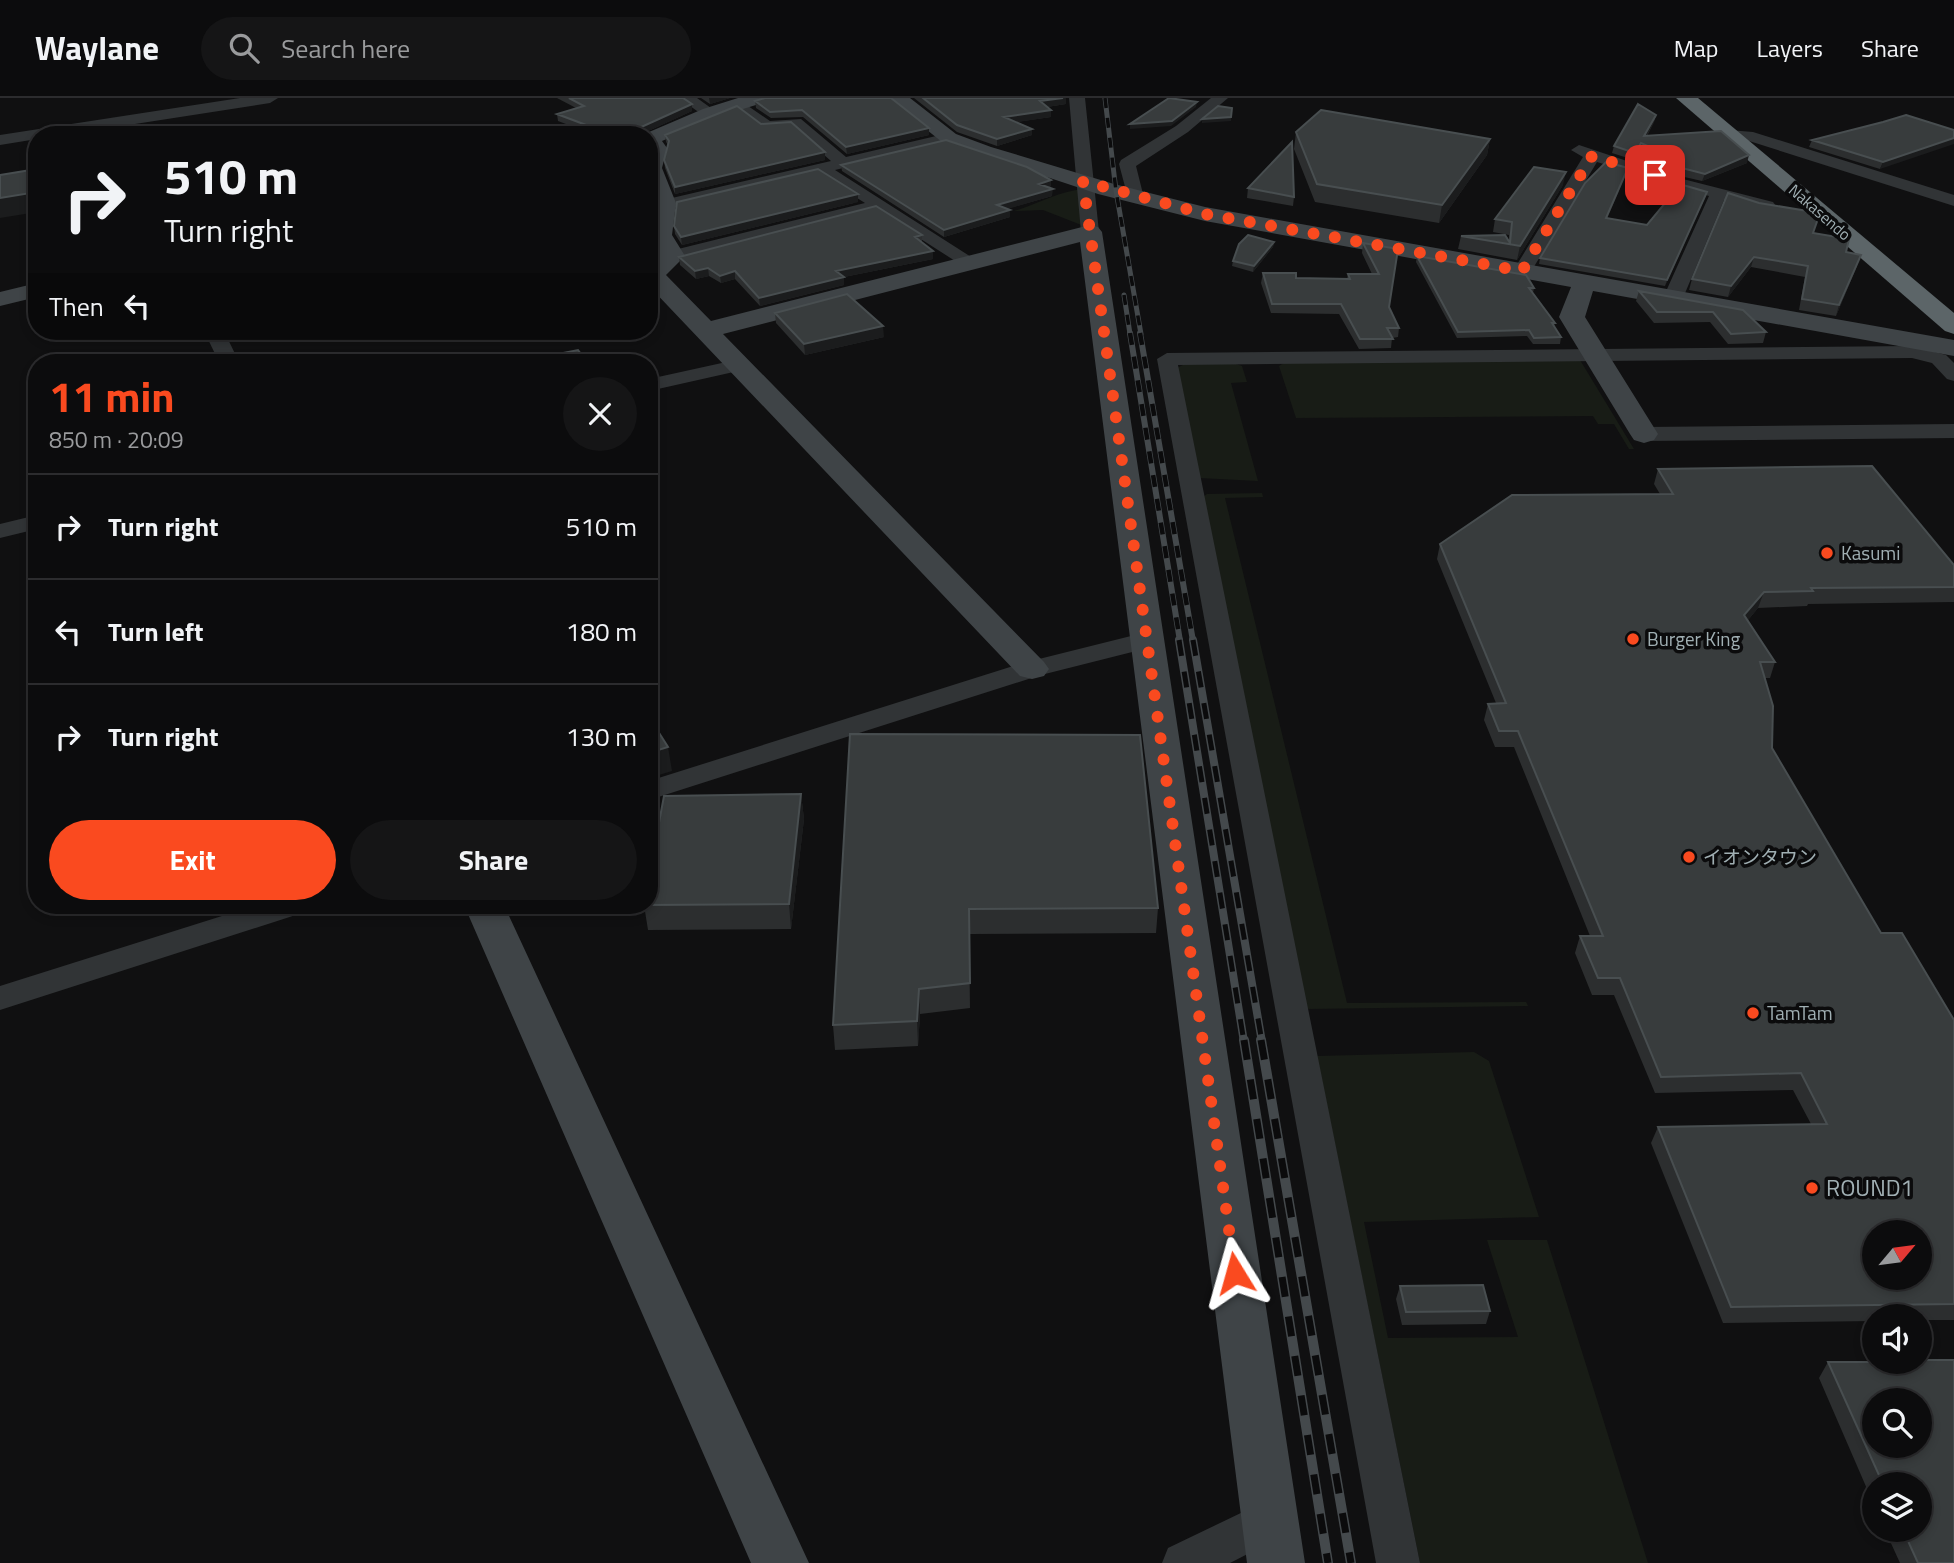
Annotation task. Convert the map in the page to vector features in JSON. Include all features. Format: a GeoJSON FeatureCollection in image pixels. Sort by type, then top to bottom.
{"type":"FeatureCollection","features":[{"type":"Feature","properties":{"kind":"highway","name":"Nakasendo"},"geometry":{"type":"LineString","coordinates":[[1686,98],[1954,326]]}},
{"type":"Feature","properties":{"kind":"street"},"geometry":{"type":"LineString","coordinates":[[95,126],[270,98]]}},
{"type":"Feature","properties":{"kind":"street"},"geometry":{"type":"LineString","coordinates":[[687,98],[710,113]]}},
{"type":"Feature","properties":{"kind":"street"},"geometry":{"type":"LineString","coordinates":[[658,136],[710,113],[758,98]]}},
{"type":"Feature","properties":{"kind":"street"},"geometry":{"type":"LineString","coordinates":[[897,98],[949,138],[1083,181],[1205,214],[1673,298],[1927,350],[1954,374]]}},
{"type":"Feature","properties":{"kind":"street"},"geometry":{"type":"LineString","coordinates":[[1077,98],[1083,181],[1273,1541],[1184,1563]]}},
{"type":"Feature","properties":{"kind":"street"},"geometry":{"type":"LineString","coordinates":[[1134,194],[1127,164],[1182,130],[1220,98]]}},
{"type":"Feature","properties":{"kind":"street"},"geometry":{"type":"LineString","coordinates":[[738,104],[767,126],[795,122],[843,163]]}},
{"type":"Feature","properties":{"kind":"street"},"geometry":{"type":"LineString","coordinates":[[1729,135],[1747,135],[1954,201]]}},
{"type":"Feature","properties":{"kind":"street"},"geometry":{"type":"LineString","coordinates":[[0,140],[28,136]]}},
{"type":"Feature","properties":{"kind":"street"},"geometry":{"type":"LineString","coordinates":[[658,217],[821,168],[949,138]]}},
{"type":"Feature","properties":{"kind":"street"},"geometry":{"type":"LineString","coordinates":[[1522,271],[1586,153],[1620,162],[1669,181],[1788,212],[1822,215]]}},
{"type":"Feature","properties":{"kind":"street"},"geometry":{"type":"LineString","coordinates":[[821,168],[970,262]]}},
{"type":"Feature","properties":{"kind":"street"},"geometry":{"type":"LineString","coordinates":[[658,184],[663,191],[658,213]]}},
{"type":"Feature","properties":{"kind":"street"},"geometry":{"type":"LineString","coordinates":[[1673,298],[1719,192]]}},
{"type":"Feature","properties":{"kind":"street"},"geometry":{"type":"LineString","coordinates":[[658,270],[673,256],[880,205]]}},
{"type":"Feature","properties":{"kind":"street"},"geometry":{"type":"LineString","coordinates":[[658,225],[660,240],[673,256]]}},
{"type":"Feature","properties":{"kind":"street"},"geometry":{"type":"LineString","coordinates":[[706,330],[810,307],[1090,232]]}},
{"type":"Feature","properties":{"kind":"street"},"geometry":{"type":"LineString","coordinates":[[658,281],[1032,669]]}},
{"type":"Feature","properties":{"kind":"street"},"geometry":{"type":"LineString","coordinates":[[1585,282],[1572,310],[1572,317],[1644,434],[1954,431]]}},
{"type":"Feature","properties":{"kind":"street"},"geometry":{"type":"LineString","coordinates":[[0,299],[28,292]]}},
{"type":"Feature","properties":{"kind":"street"},"geometry":{"type":"LineString","coordinates":[[1398,1563],[1167,359],[1912,352],[1954,348]]}},
{"type":"Feature","properties":{"kind":"street"},"geometry":{"type":"LineString","coordinates":[[658,383],[740,365]]}},
{"type":"Feature","properties":{"kind":"street"},"geometry":{"type":"LineString","coordinates":[[0,531],[28,525]]}},
{"type":"Feature","properties":{"kind":"street"},"geometry":{"type":"LineString","coordinates":[[658,788],[1032,669],[1147,640]]}},
{"type":"Feature","properties":{"kind":"street"},"geometry":{"type":"LineString","coordinates":[[0,998],[263,914]]}},
{"type":"Feature","properties":{"kind":"street"},"geometry":{"type":"LineString","coordinates":[[488,914],[780,1563]]}},
{"type":"Feature","properties":{"kind":"shaded area"},"geometry":{"type":"Polygon","coordinates":[[[1084,189],[1089,228],[1043,210],[1014,211],[1057,195],[1084,189]]]}},
{"type":"Feature","properties":{"kind":"shaded area"},"geometry":{"type":"Polygon","coordinates":[[[1580,360],[1634,449],[1629,449],[1614,424],[1598,424],[1593,416],[1296,418],[1279,366],[1284,363],[1580,360]]]}},
{"type":"Feature","properties":{"kind":"shaded area"},"geometry":{"type":"Polygon","coordinates":[[[1185,364],[1242,366],[1247,382],[1231,383],[1258,481],[1199,478],[1177,368],[1185,364]]]}},
{"type":"Feature","properties":{"kind":"shaded area"},"geometry":{"type":"Polygon","coordinates":[[[1262,493],[1263,497],[1225,498],[1347,1003],[1526,1002],[1528,1006],[1307,1009],[1203,497],[1207,494],[1262,493]]]}},
{"type":"Feature","properties":{"kind":"shaded area"},"geometry":{"type":"Polygon","coordinates":[[[1474,1052],[1489,1061],[1539,1217],[1364,1222],[1388,1338],[1518,1337],[1487,1240],[1547,1240],[1648,1563],[1420,1563],[1317,1056],[1474,1052]]]}},
{"type":"Feature","properties":{"kind":"building"},"geometry":{"type":"Polygon","coordinates":[[[569,98],[683,98],[692,104],[643,126],[589,126],[557,114],[584,106],[569,98]]]}},
{"type":"Feature","properties":{"kind":"building"},"geometry":{"type":"Polygon","coordinates":[[[765,98],[891,98],[929,128],[846,147],[802,110],[770,112],[755,101],[765,98]]]}},
{"type":"Feature","properties":{"kind":"building"},"geometry":{"type":"Polygon","coordinates":[[[923,98],[1063,98],[1040,101],[1051,110],[1004,117],[1032,129],[997,139],[957,125],[923,98]]]}},
{"type":"Feature","properties":{"kind":"building"},"geometry":{"type":"Polygon","coordinates":[[[1169,98],[1197,102],[1172,121],[1130,124],[1169,98]]]}},
{"type":"Feature","properties":{"kind":"building"},"geometry":{"type":"Polygon","coordinates":[[[1638,104],[1656,115],[1644,136],[1721,131],[1749,155],[1705,174],[1682,168],[1684,162],[1641,143],[1635,153],[1614,146],[1638,104]]]}},
{"type":"Feature","properties":{"kind":"building"},"geometry":{"type":"Polygon","coordinates":[[[737,106],[761,124],[791,122],[825,152],[675,187],[664,160],[669,141],[665,135],[737,106]]]}},
{"type":"Feature","properties":{"kind":"building"},"geometry":{"type":"Polygon","coordinates":[[[1218,106],[1232,108],[1231,117],[1202,119],[1218,106]]]}},
{"type":"Feature","properties":{"kind":"building"},"geometry":{"type":"Polygon","coordinates":[[[1321,110],[1490,139],[1442,205],[1317,184],[1296,132],[1321,110]]]}},
{"type":"Feature","properties":{"kind":"building"},"geometry":{"type":"Polygon","coordinates":[[[1906,115],[1954,130],[1954,138],[1883,162],[1812,140],[1883,122],[1906,115]]]}},
{"type":"Feature","properties":{"kind":"building"},"geometry":{"type":"Polygon","coordinates":[[[946,140],[1027,167],[1051,180],[1039,184],[1053,189],[997,205],[1010,210],[944,230],[841,165],[946,140]]]}},
{"type":"Feature","properties":{"kind":"building"},"geometry":{"type":"Polygon","coordinates":[[[1292,142],[1294,197],[1248,188],[1292,142]]]}},
{"type":"Feature","properties":{"kind":"building"},"geometry":{"type":"Polygon","coordinates":[[[1606,162],[1628,168],[1606,218],[1647,225],[1671,196],[1676,183],[1707,192],[1667,280],[1540,258],[1585,183],[1606,162]]]}},
{"type":"Feature","properties":{"kind":"building"},"geometry":{"type":"Polygon","coordinates":[[[1534,167],[1566,172],[1520,246],[1461,236],[1505,235],[1510,243],[1512,222],[1495,219],[1534,167]]]}},
{"type":"Feature","properties":{"kind":"building"},"geometry":{"type":"Polygon","coordinates":[[[818,169],[858,194],[681,237],[674,226],[677,202],[818,169]]]}},
{"type":"Feature","properties":{"kind":"building"},"geometry":{"type":"Polygon","coordinates":[[[28,170],[28,193],[0,198],[0,175],[28,170]]]}},
{"type":"Feature","properties":{"kind":"building"},"geometry":{"type":"Polygon","coordinates":[[[1728,193],[1759,203],[1820,213],[1813,233],[1849,239],[1846,252],[1861,255],[1839,305],[1802,299],[1808,266],[1754,257],[1731,286],[1692,279],[1728,193]]]}},
{"type":"Feature","properties":{"kind":"building"},"geometry":{"type":"Polygon","coordinates":[[[876,206],[922,235],[915,237],[933,251],[836,271],[844,277],[759,298],[735,271],[720,276],[708,268],[695,271],[679,257],[876,206]]]}},
{"type":"Feature","properties":{"kind":"building"},"geometry":{"type":"Polygon","coordinates":[[[1248,235],[1274,242],[1254,266],[1233,261],[1239,244],[1248,235]]]}},
{"type":"Feature","properties":{"kind":"building"},"geometry":{"type":"Polygon","coordinates":[[[1363,243],[1398,249],[1389,307],[1399,328],[1387,328],[1393,339],[1360,339],[1341,304],[1272,304],[1263,273],[1296,273],[1296,278],[1350,279],[1348,274],[1379,274],[1363,243]]]}},
{"type":"Feature","properties":{"kind":"building"},"geometry":{"type":"Polygon","coordinates":[[[1417,256],[1526,275],[1534,288],[1529,288],[1555,323],[1552,323],[1561,337],[1534,338],[1529,330],[1458,332],[1417,256]]]}},
{"type":"Feature","properties":{"kind":"building"},"geometry":{"type":"Polygon","coordinates":[[[1639,291],[1743,310],[1766,332],[1731,334],[1713,312],[1657,312],[1639,291]]]}},
{"type":"Feature","properties":{"kind":"building"},"geometry":{"type":"Polygon","coordinates":[[[847,294],[883,326],[804,344],[775,313],[847,294]]]}},
{"type":"Feature","properties":{"kind":"building"},"geometry":{"type":"Polygon","coordinates":[[[578,350],[581,354],[558,354],[578,350]]]}},
{"type":"Feature","properties":{"kind":"building","name":"イオンタウン"},"geometry":{"type":"Polygon","coordinates":[[[1872,466],[1954,565],[1954,587],[1811,588],[1813,591],[1764,592],[1744,615],[1775,662],[1760,662],[1773,706],[1772,748],[1881,933],[1902,933],[1954,1020],[1954,1304],[1731,1307],[1658,1127],[1827,1124],[1801,1073],[1661,1077],[1620,978],[1598,978],[1580,936],[1603,936],[1518,731],[1499,731],[1488,704],[1506,703],[1440,544],[1512,495],[1673,494],[1658,469],[1872,466]]]}},
{"type":"Feature","properties":{"kind":"building"},"geometry":{"type":"Polygon","coordinates":[[[658,731],[668,747],[658,750],[658,731]]]}},
{"type":"Feature","properties":{"kind":"building"},"geometry":{"type":"Polygon","coordinates":[[[850,734],[1140,735],[1158,908],[969,909],[970,983],[919,989],[917,1021],[833,1025],[850,734]]]}},
{"type":"Feature","properties":{"kind":"building"},"geometry":{"type":"Polygon","coordinates":[[[801,794],[789,904],[658,905],[658,828],[664,796],[801,794]]]}},
{"type":"Feature","properties":{"kind":"building"},"geometry":{"type":"Polygon","coordinates":[[[1483,1285],[1490,1311],[1406,1312],[1400,1286],[1483,1285]]]}},
{"type":"Feature","properties":{"kind":"building"},"geometry":{"type":"Polygon","coordinates":[[[1932,1360],[1954,1360],[1954,1563],[1918,1563],[1908,1542],[1932,1542],[1932,1472],[1878,1472],[1871,1458],[1932,1458],[1932,1388],[1862,1388],[1862,1437],[1828,1362],[1862,1362],[1862,1374],[1932,1374],[1932,1360]]]}},
{"type":"Feature","properties":{"kind":"railway"},"geometry":{"type":"LineString","coordinates":[[1105,98],[1116,191],[1141,334]]}},
{"type":"Feature","properties":{"kind":"railway"},"geometry":{"type":"LineString","coordinates":[[1124,295],[1130,334]]}},
{"type":"Feature","properties":{"kind":"railway"},"geometry":{"type":"LineString","coordinates":[[1130,333],[1180,641]]}},
{"type":"Feature","properties":{"kind":"railway"},"geometry":{"type":"LineString","coordinates":[[1140,333],[1193,641]]}},
{"type":"Feature","properties":{"kind":"railway"},"geometry":{"type":"LineString","coordinates":[[1179,640],[1244,1042]]}},
{"type":"Feature","properties":{"kind":"railway"},"geometry":{"type":"LineString","coordinates":[[1193,640],[1262,1042]]}},
{"type":"Feature","properties":{"kind":"railway"},"geometry":{"type":"LineString","coordinates":[[1244,1040],[1328,1563]]}},
{"type":"Feature","properties":{"kind":"railway"},"geometry":{"type":"LineString","coordinates":[[1261,1040],[1351,1563]]}},
{"type":"Feature","properties":{"kind":"place","name":"Kasumi"},"geometry":{"type":"Point","coordinates":[1827,553]}},
{"type":"Feature","properties":{"kind":"place","name":"Burger King"},"geometry":{"type":"Point","coordinates":[1633,639]}},
{"type":"Feature","properties":{"kind":"place","name":"イオンタウン"},"geometry":{"type":"Point","coordinates":[1689,857]}},
{"type":"Feature","properties":{"kind":"place","name":"TamTam"},"geometry":{"type":"Point","coordinates":[1753,1013]}},
{"type":"Feature","properties":{"kind":"place","name":"ROUND1"},"geometry":{"type":"Point","coordinates":[1812,1188]}},
{"type":"Feature","properties":{"kind":"route"},"geometry":{"type":"LineString","coordinates":[[1235,1273],[1083,181],[1205,214],[1522,271],[1592,156],[1620,162],[1655,175]]}}]}
